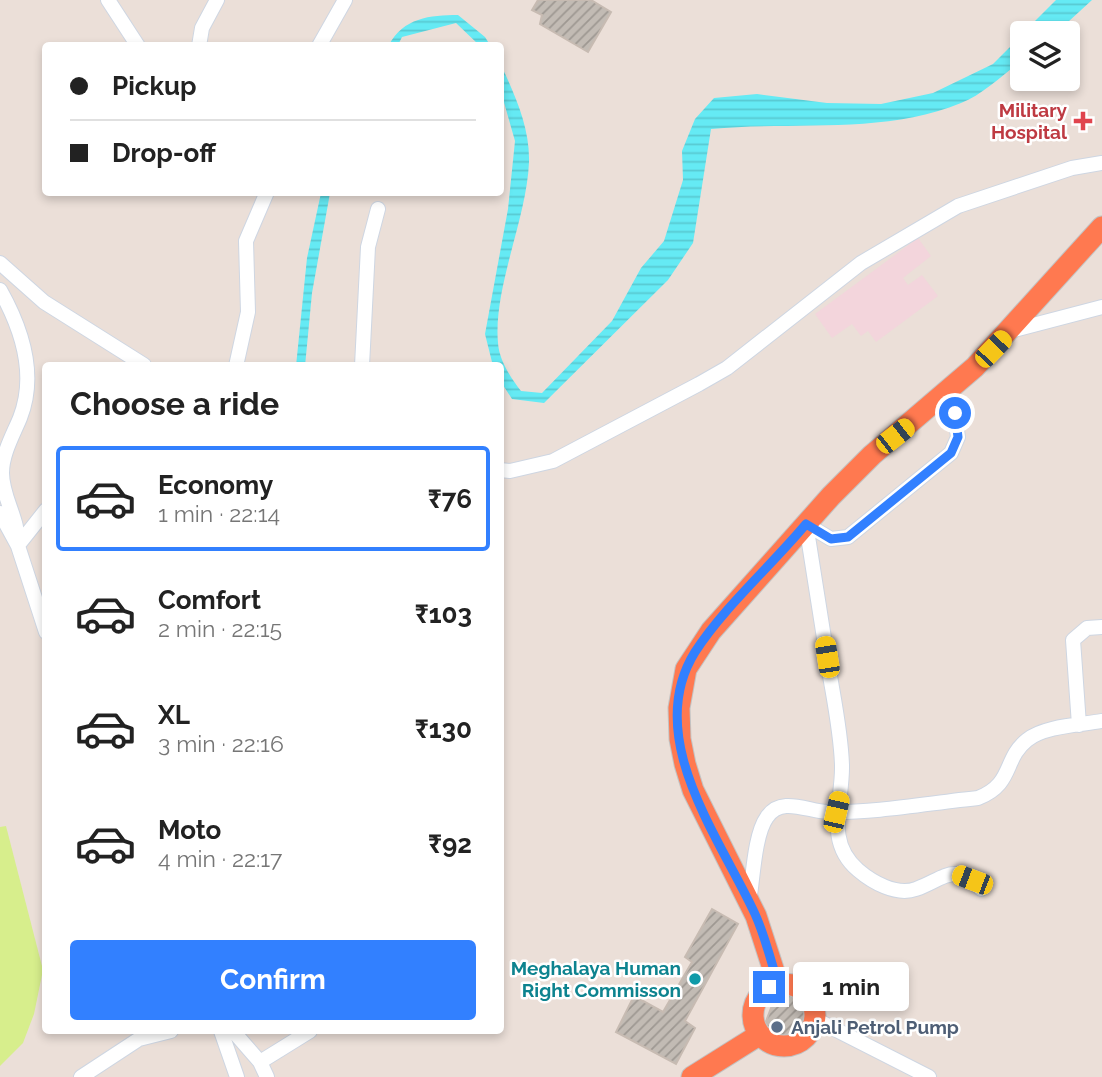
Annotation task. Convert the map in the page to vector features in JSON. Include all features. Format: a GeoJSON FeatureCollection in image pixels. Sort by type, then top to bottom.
{"type":"FeatureCollection","features":[{"type":"Feature","properties":{"kind":"highway"},"geometry":{"type":"LineString","coordinates":[[778,984],[749,902],[693,790],[685,764],[680,739],[681,688],[696,652],[806,524],[872,455],[951,390],[1010,331],[1102,227]]}},
{"type":"Feature","properties":{"kind":"highway"},"geometry":{"type":"LineString","coordinates":[[778,984],[797,987],[811,1000],[815,1019],[807,1036],[792,1046],[774,1045],[759,1035],[754,1027],[753,1009],[762,993],[778,984]]}},
{"type":"Feature","properties":{"kind":"highway"},"geometry":{"type":"LineString","coordinates":[[692,1077],[759,1035]]}},
{"type":"Feature","properties":{"kind":"street"},"geometry":{"type":"LineString","coordinates":[[108,0],[135,42]]}},
{"type":"Feature","properties":{"kind":"street"},"geometry":{"type":"LineString","coordinates":[[200,42],[202,28],[217,0]]}},
{"type":"Feature","properties":{"kind":"street"},"geometry":{"type":"LineString","coordinates":[[321,42],[345,0]]}},
{"type":"Feature","properties":{"kind":"street"},"geometry":{"type":"LineString","coordinates":[[504,470],[553,461],[727,368],[861,263],[958,206],[1072,168],[1102,163]]}},
{"type":"Feature","properties":{"kind":"street"},"geometry":{"type":"LineString","coordinates":[[237,362],[248,312],[246,241],[265,196]]}},
{"type":"Feature","properties":{"kind":"street"},"geometry":{"type":"LineString","coordinates":[[362,362],[368,247],[377,209]]}},
{"type":"Feature","properties":{"kind":"street"},"geometry":{"type":"LineString","coordinates":[[0,263],[44,302],[139,362]]}},
{"type":"Feature","properties":{"kind":"street"},"geometry":{"type":"LineString","coordinates":[[0,290],[23,343],[28,373],[27,399],[7,449],[2,473],[19,526],[18,546]]}},
{"type":"Feature","properties":{"kind":"street"},"geometry":{"type":"LineString","coordinates":[[1010,331],[1102,307]]}},
{"type":"Feature","properties":{"kind":"street"},"geometry":{"type":"LineString","coordinates":[[806,524],[831,539],[848,537],[951,453],[958,437],[951,390]]}},
{"type":"Feature","properties":{"kind":"street"},"geometry":{"type":"LineString","coordinates":[[0,513],[18,546],[42,622]]}},
{"type":"Feature","properties":{"kind":"street"},"geometry":{"type":"LineString","coordinates":[[18,546],[42,514]]}},
{"type":"Feature","properties":{"kind":"street"},"geometry":{"type":"LineString","coordinates":[[806,524],[839,737],[841,788],[836,812],[836,832],[844,853],[856,869],[879,885],[902,891],[915,890],[945,874],[958,874],[972,880],[981,889]]}},
{"type":"Feature","properties":{"kind":"street"},"geometry":{"type":"LineString","coordinates":[[1079,725],[1073,640],[1087,628],[1102,627]]}},
{"type":"Feature","properties":{"kind":"street"},"geometry":{"type":"LineString","coordinates":[[749,902],[761,832],[767,817],[777,808],[791,805],[836,812],[978,798],[991,793],[1005,779],[1026,741],[1035,735],[1102,721]]}},
{"type":"Feature","properties":{"kind":"street"},"geometry":{"type":"LineString","coordinates":[[815,1019],[929,1077]]}},
{"type":"Feature","properties":{"kind":"street"},"geometry":{"type":"LineString","coordinates":[[82,1077],[139,1039],[159,1034]]}},
{"type":"Feature","properties":{"kind":"street"},"geometry":{"type":"LineString","coordinates":[[222,1034],[237,1077]]}},
{"type":"Feature","properties":{"kind":"street"},"geometry":{"type":"LineString","coordinates":[[236,1034],[260,1062],[267,1077]]}},
{"type":"Feature","properties":{"kind":"street"},"geometry":{"type":"LineString","coordinates":[[245,1045],[250,1034]]}},
{"type":"Feature","properties":{"kind":"street"},"geometry":{"type":"LineString","coordinates":[[260,1062],[305,1034]]}},
{"type":"Feature","properties":{"kind":"shaded area"},"geometry":{"type":"Polygon","coordinates":[[[918,238],[931,256],[903,278],[908,285],[922,275],[938,296],[876,342],[868,331],[861,336],[852,324],[832,338],[815,314],[918,238]]]}},
{"type":"Feature","properties":{"kind":"green space"},"geometry":{"type":"Polygon","coordinates":[[[6,826],[42,975],[34,1014],[23,1043],[0,1066],[0,827],[6,826]]]}},
{"type":"Feature","properties":{"kind":"water"},"geometry":{"type":"Polygon","coordinates":[[[1056,0],[1092,0],[1069,21],[1035,21],[1056,0]]]}},
{"type":"Feature","properties":{"kind":"water"},"geometry":{"type":"Polygon","coordinates":[[[458,15],[488,42],[476,42],[456,23],[402,37],[400,42],[391,42],[410,24],[437,16],[458,15]]]}},
{"type":"Feature","properties":{"kind":"water"},"geometry":{"type":"Polygon","coordinates":[[[1010,47],[1010,70],[977,95],[931,113],[869,123],[711,129],[693,243],[668,280],[544,403],[512,399],[504,387],[504,364],[521,391],[542,393],[612,321],[641,268],[664,241],[683,180],[682,151],[695,119],[714,98],[757,94],[827,103],[881,104],[933,93],[993,64],[1010,47]]]}},
{"type":"Feature","properties":{"kind":"water"},"geometry":{"type":"Polygon","coordinates":[[[504,72],[524,124],[529,162],[523,206],[500,299],[498,343],[503,362],[492,362],[485,334],[508,209],[515,141],[504,102],[504,72]]]}},
{"type":"Feature","properties":{"kind":"water"},"geometry":{"type":"Polygon","coordinates":[[[320,196],[329,196],[312,293],[305,362],[296,362],[307,258],[320,196]]]}},
{"type":"Feature","properties":{"kind":"building"},"geometry":{"type":"Polygon","coordinates":[[[538,0],[591,0],[611,12],[588,52],[540,24],[542,15],[532,10],[538,0]]]}},
{"type":"Feature","properties":{"kind":"building","name":"Meghalaya Human Right Commisson"},"geometry":{"type":"Polygon","coordinates":[[[712,909],[738,924],[685,1021],[695,1028],[676,1064],[616,1032],[634,996],[663,1012],[692,962],[685,957],[712,909]]]}},
{"type":"Feature","properties":{"kind":"building"},"geometry":{"type":"Polygon","coordinates":[[[790,988],[809,1007],[807,1025],[790,1035],[771,1041],[770,1029],[765,1024],[774,1000],[790,988]]]}},
{"type":"Feature","properties":{"kind":"place","name":"Military Hospital"},"geometry":{"type":"Point","coordinates":[1083,121]}},
{"type":"Feature","properties":{"kind":"place","name":"Meghalaya Human Right Commisson"},"geometry":{"type":"Point","coordinates":[695,979]}},
{"type":"Feature","properties":{"kind":"place","name":"Anjali Petrol Pump"},"geometry":{"type":"Point","coordinates":[777,1027]}},
{"type":"Feature","properties":{"kind":"route"},"geometry":{"type":"LineString","coordinates":[[769,987],[778,984],[756,916],[693,790],[685,764],[680,739],[679,708],[686,669],[711,631],[806,524],[831,539],[848,537],[951,453],[957,445],[958,437],[955,413]]}}]}
